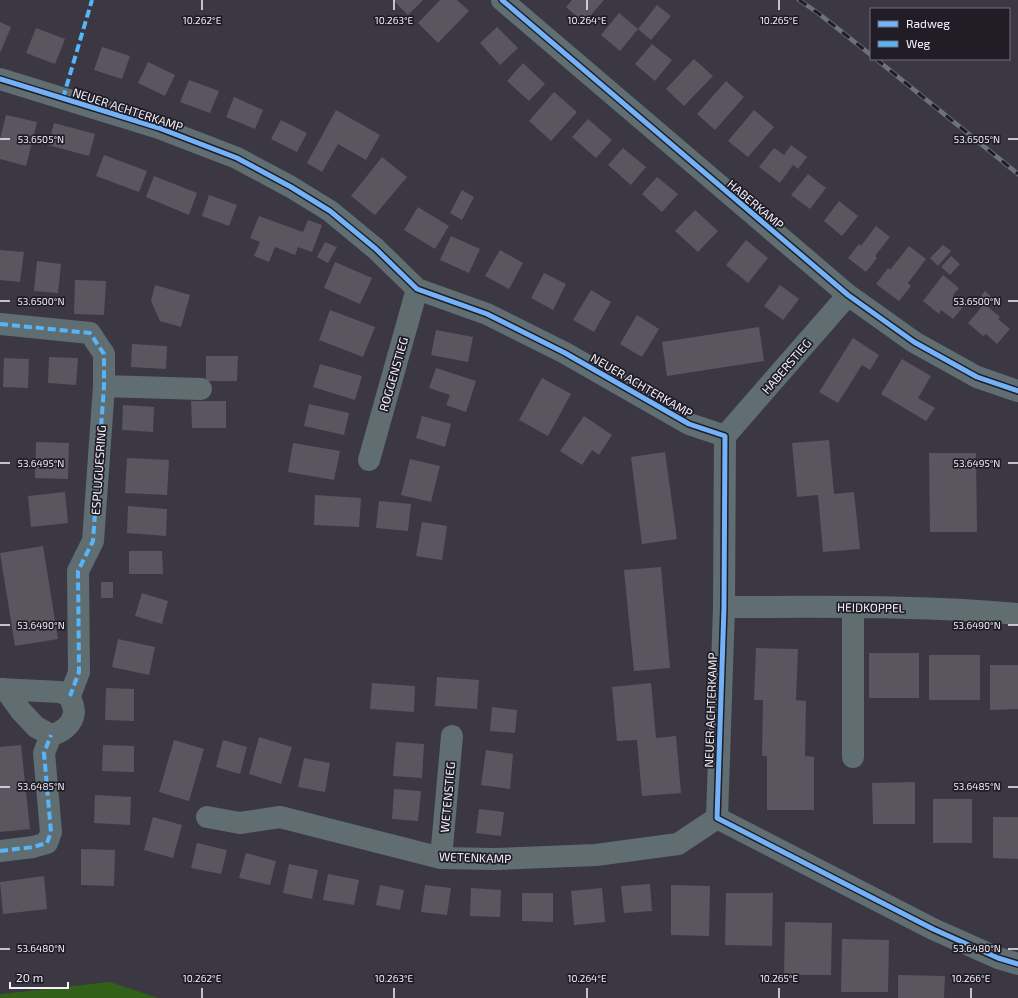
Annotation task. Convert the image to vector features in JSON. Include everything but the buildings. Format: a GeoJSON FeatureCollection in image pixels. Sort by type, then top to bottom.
{"type":"FeatureCollection","features":[{"type":"Feature","properties":{"kind":"street","name":"HABERKAMP"},"geometry":{"type":"LineString","coordinates":[[502,0],[848,295],[914,342],[977,377],[1018,390]]}},
{"type":"Feature","properties":{"kind":"street","name":"NEUER ACHTERKAMP"},"geometry":{"type":"LineString","coordinates":[[0,79],[159,128],[237,158],[330,210],[376,249],[417,289],[487,314],[565,353],[689,424],[725,436],[724,607],[717,818]]}},
{"type":"Feature","properties":{"kind":"street","name":"ROGGENSTIEG"},"geometry":{"type":"LineString","coordinates":[[369,460],[417,289]]}},
{"type":"Feature","properties":{"kind":"street","name":"HABERSTIEG"},"geometry":{"type":"LineString","coordinates":[[725,436],[848,295]]}},
{"type":"Feature","properties":{"kind":"street","name":"ESPLUGUESRING"},"geometry":{"type":"LineString","coordinates":[[0,324],[90,333],[104,354],[104,386],[93,541],[78,571],[79,672],[70,696]]}},
{"type":"Feature","properties":{"kind":"street"},"geometry":{"type":"LineString","coordinates":[[104,386],[201,389]]}},
{"type":"Feature","properties":{"kind":"street","name":"HEIDKOPPEL"},"geometry":{"type":"LineString","coordinates":[[724,607],[853,607],[983,610],[1018,614]]}},
{"type":"Feature","properties":{"kind":"street"},"geometry":{"type":"LineString","coordinates":[[853,607],[853,757]]}},
{"type":"Feature","properties":{"kind":"street"},"geometry":{"type":"LineString","coordinates":[[3,689],[60,692],[70,696],[74,712],[69,725],[59,733],[51,735],[36,727],[20,711],[3,689]]}},
{"type":"Feature","properties":{"kind":"street"},"geometry":{"type":"LineString","coordinates":[[0,851],[33,847],[47,843],[51,832],[44,753],[51,735]]}},
{"type":"Feature","properties":{"kind":"street","name":"WETENSTIEG"},"geometry":{"type":"LineString","coordinates":[[441,858],[452,736]]}},
{"type":"Feature","properties":{"kind":"street","name":"WETENKAMP"},"geometry":{"type":"LineString","coordinates":[[207,817],[240,822],[280,817],[441,858],[494,859],[596,855],[678,844],[717,818]]}},
{"type":"Feature","properties":{"kind":"street"},"geometry":{"type":"LineString","coordinates":[[717,818],[933,929],[998,958],[1018,964]]}},
{"type":"Feature","properties":{"kind":"green space"},"geometry":{"type":"Polygon","coordinates":[[[110,982],[158,998],[0,998],[0,994],[110,982]]]}},
{"type":"Feature","properties":{"kind":"railway"},"geometry":{"type":"LineString","coordinates":[[799,0],[870,54]]}},
{"type":"Feature","properties":{"kind":"railway"},"geometry":{"type":"LineString","coordinates":[[877,60],[1018,174]]}},
{"type":"Feature","properties":{"kind":"marked path"},"geometry":{"type":"LineString","coordinates":[[63,98],[92,0]]}},
{"type":"Feature","properties":{"kind":"marked path"},"geometry":{"type":"LineString","coordinates":[[0,324],[90,333],[104,354],[104,386],[93,541],[78,571],[79,672],[70,696]]}},
{"type":"Feature","properties":{"kind":"marked path"},"geometry":{"type":"LineString","coordinates":[[0,851],[33,847],[47,843],[51,832],[44,753],[51,735]]}},
{"type":"Feature","properties":{"kind":"cycle path"},"geometry":{"type":"LineString","coordinates":[[502,0],[848,295],[914,342],[977,377],[1018,391]]}},
{"type":"Feature","properties":{"kind":"cycle path"},"geometry":{"type":"LineString","coordinates":[[0,79],[159,128],[237,158],[291,187],[330,211],[376,249],[417,289],[487,314],[565,353],[689,424],[725,436],[724,607],[717,818],[933,929],[998,958],[1018,964]]}}]}
